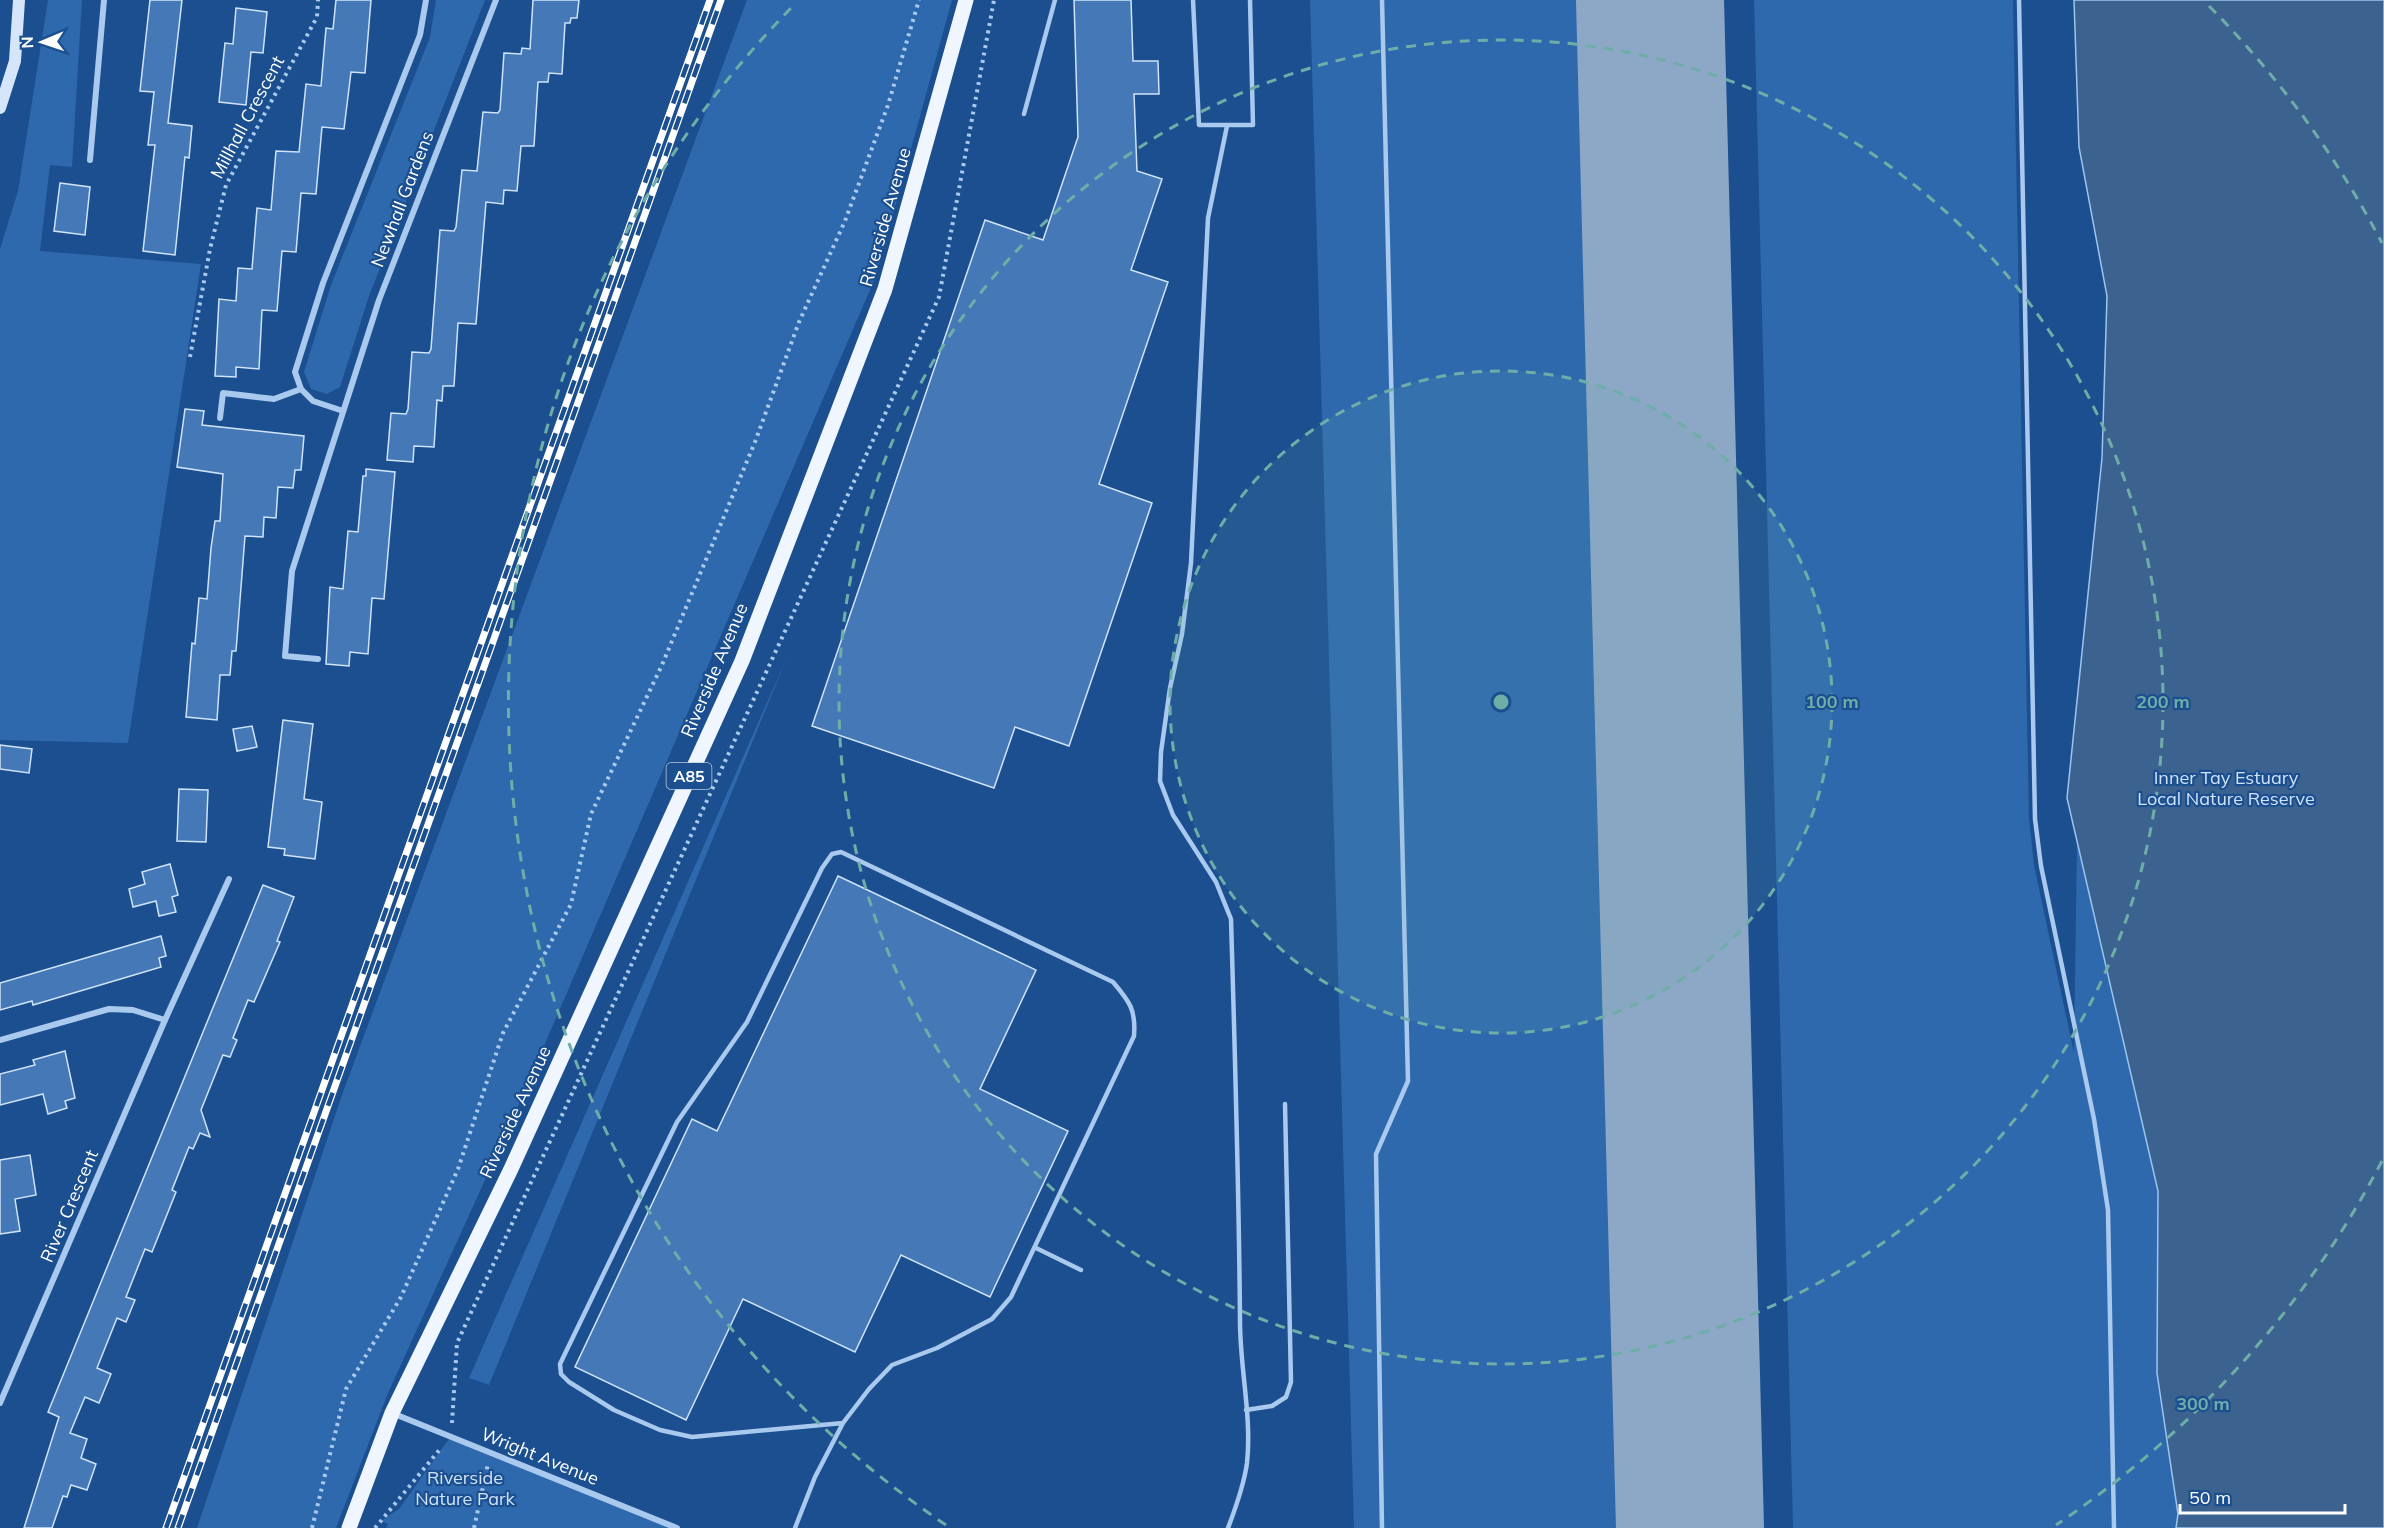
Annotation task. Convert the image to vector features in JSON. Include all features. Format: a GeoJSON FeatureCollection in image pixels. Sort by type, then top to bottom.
{"type":"FeatureCollection","features":[{"type":"Feature","properties":{"kind":"main road","name":"Riverside Avenue"},"geometry":{"type":"LineString","coordinates":[[349,1528],[392,1413],[511,1169],[742,661],[885,289],[966,0]]}},
{"type":"Feature","properties":{"kind":"street"},"geometry":{"type":"LineString","coordinates":[[0,108],[15,61],[19,0]]}},
{"type":"Feature","properties":{"kind":"street"},"geometry":{"type":"LineString","coordinates":[[90,160],[104,0]]}},
{"type":"Feature","properties":{"kind":"street"},"geometry":{"type":"LineString","coordinates":[[343,411],[313,401],[301,389],[296,372],[323,283],[420,35],[426,0]]}},
{"type":"Feature","properties":{"kind":"street","name":"Newhall Gardens"},"geometry":{"type":"LineString","coordinates":[[318,659],[285,656],[292,571],[379,300],[496,0]]}},
{"type":"Feature","properties":{"kind":"street"},"geometry":{"type":"LineString","coordinates":[[220,418],[223,393],[274,399],[301,389]]}},
{"type":"Feature","properties":{"kind":"street","name":"River Crescent"},"geometry":{"type":"LineString","coordinates":[[0,1403],[165,1020],[230,879]]}},
{"type":"Feature","properties":{"kind":"street"},"geometry":{"type":"LineString","coordinates":[[0,1040],[109,1009],[133,1010],[165,1020]]}},
{"type":"Feature","properties":{"kind":"street","name":"Wright Avenue"},"geometry":{"type":"LineString","coordinates":[[392,1413],[676,1528]]}},
{"type":"Feature","properties":{"kind":"lane"},"geometry":{"type":"LineString","coordinates":[[1024,114],[1055,0]]}},
{"type":"Feature","properties":{"kind":"lane"},"geometry":{"type":"LineString","coordinates":[[1193,0],[1199,125],[1227,126],[1253,125],[1250,0]]}},
{"type":"Feature","properties":{"kind":"lane"},"geometry":{"type":"LineString","coordinates":[[1382,0],[1408,1080],[1376,1154],[1382,1528]]}},
{"type":"Feature","properties":{"kind":"lane"},"geometry":{"type":"LineString","coordinates":[[2019,0],[2035,819],[2041,866],[2094,1119],[2108,1210],[2114,1528]]}},
{"type":"Feature","properties":{"kind":"lane"},"geometry":{"type":"LineString","coordinates":[[1227,126],[1208,218],[1191,563],[1182,634],[1170,688],[1161,752],[1160,781],[1173,815],[1216,882],[1231,919],[1241,1246],[1241,1365],[1246,1410],[1247,1462],[1240,1494],[1228,1528]]}},
{"type":"Feature","properties":{"kind":"lane"},"geometry":{"type":"LineString","coordinates":[[795,1528],[816,1477],[843,1423],[892,1365],[937,1348],[992,1319],[1011,1297],[1134,1036],[1136,1017],[1127,999],[1113,982],[841,852],[832,854],[822,868],[747,1022],[677,1122],[560,1364],[561,1374],[569,1382],[604,1404],[660,1430],[692,1437],[843,1423]]}},
{"type":"Feature","properties":{"kind":"lane"},"geometry":{"type":"LineString","coordinates":[[1246,1410],[1272,1406],[1286,1397],[1291,1382],[1285,1104]]}},
{"type":"Feature","properties":{"kind":"lane"},"geometry":{"type":"LineString","coordinates":[[1036,1248],[1082,1270]]}},
{"type":"Feature","properties":{"kind":"path","name":"Millhall Crescent"},"geometry":{"type":"LineString","coordinates":[[190,357],[210,249],[226,185],[317,17],[318,0]]}},
{"type":"Feature","properties":{"kind":"path"},"geometry":{"type":"LineString","coordinates":[[312,1528],[346,1389],[402,1297],[458,1169],[503,1033],[571,904],[591,814],[662,665],[755,442],[800,322],[845,221],[888,105],[919,0]]}},
{"type":"Feature","properties":{"kind":"path"},"geometry":{"type":"LineString","coordinates":[[375,1528],[451,1436],[457,1342],[939,297],[994,0]]}},
{"type":"Feature","properties":{"kind":"path"},"geometry":{"type":"LineString","coordinates":[[474,1528],[490,1452]]}},
{"type":"Feature","properties":{"kind":"green space"},"geometry":{"type":"Polygon","coordinates":[[[48,0],[82,0],[72,167],[50,165],[40,251],[201,264],[128,743],[0,740],[0,249],[18,191],[48,0]]]}},
{"type":"Feature","properties":{"kind":"green space"},"geometry":{"type":"Polygon","coordinates":[[[436,0],[485,0],[369,296],[340,387],[327,394],[311,389],[304,372],[331,285],[430,37],[436,0]]]}},
{"type":"Feature","properties":{"kind":"green space"},"geometry":{"type":"Polygon","coordinates":[[[747,0],[952,0],[876,276],[506,1134],[388,1393],[336,1528],[197,1528],[342,1095],[747,0]]]}},
{"type":"Feature","properties":{"kind":"green space"},"geometry":{"type":"Polygon","coordinates":[[[1310,0],[1651,0],[1656,227],[1629,256],[1624,272],[1627,345],[1658,384],[1672,870],[1640,904],[1644,1000],[1668,1000],[1675,1007],[1676,1014],[1693,1528],[1354,1528],[1310,0]]]}},
{"type":"Feature","properties":{"kind":"green space"},"geometry":{"type":"Polygon","coordinates":[[[1754,0],[2013,0],[2029,818],[2034,865],[2074,1053],[2077,841],[2067,798],[2102,458],[2107,296],[2079,147],[2074,0],[2384,0],[2384,1528],[1793,1528],[1754,0]]]}},
{"type":"Feature","properties":{"kind":"green space"},"geometry":{"type":"Polygon","coordinates":[[[788,655],[489,1385],[469,1378],[788,655]]]}},
{"type":"Feature","properties":{"kind":"green space","name":"Riverside Nature Park"},"geometry":{"type":"Polygon","coordinates":[[[451,1436],[677,1528],[386,1528],[388,1524],[381,1521],[399,1509],[451,1436]]]}},
{"type":"Feature","properties":{"kind":"shaded area","name":"Inner Tay Estuary Local Nature Reserve"},"geometry":{"type":"Polygon","coordinates":[[[2074,0],[2384,0],[2384,1528],[2176,1528],[2178,1514],[2157,1373],[2158,1191],[2067,798],[2102,458],[2107,296],[2079,147],[2074,0]]]}},
{"type":"Feature","properties":{"kind":"building"},"geometry":{"type":"Polygon","coordinates":[[[150,0],[182,0],[168,123],[192,126],[189,158],[185,157],[175,255],[143,251],[155,145],[148,145],[154,92],[140,91],[150,0]]]}},
{"type":"Feature","properties":{"kind":"building"},"geometry":{"type":"Polygon","coordinates":[[[336,0],[371,0],[365,73],[351,72],[344,129],[322,127],[316,194],[301,193],[296,252],[282,251],[277,311],[262,310],[259,369],[236,367],[236,377],[215,376],[219,299],[236,301],[238,268],[252,269],[257,208],[271,210],[276,151],[299,152],[306,84],[321,86],[326,28],[333,29],[336,0]]]}},
{"type":"Feature","properties":{"kind":"building"},"geometry":{"type":"Polygon","coordinates":[[[533,0],[579,0],[577,18],[571,18],[570,23],[565,23],[562,74],[549,73],[548,82],[538,82],[534,146],[521,146],[517,191],[504,190],[503,204],[486,202],[476,324],[458,323],[454,386],[443,386],[442,401],[437,400],[434,447],[414,446],[413,462],[387,460],[391,413],[406,414],[408,409],[412,352],[429,353],[431,349],[440,230],[454,231],[456,227],[462,170],[477,171],[483,112],[498,113],[500,110],[504,53],[521,54],[522,48],[530,49],[533,0]]]}},
{"type":"Feature","properties":{"kind":"building"},"geometry":{"type":"Polygon","coordinates":[[[1074,0],[1131,0],[1133,61],[1158,61],[1159,94],[1134,94],[1137,171],[1162,179],[1131,270],[1168,282],[1099,484],[1152,503],[1069,746],[1015,727],[994,788],[812,726],[985,220],[1043,240],[1078,137],[1074,0]]]}},
{"type":"Feature","properties":{"kind":"building"},"geometry":{"type":"Polygon","coordinates":[[[236,8],[267,12],[263,53],[251,52],[246,105],[219,102],[225,43],[233,44],[236,8]]]}},
{"type":"Feature","properties":{"kind":"building"},"geometry":{"type":"Polygon","coordinates":[[[60,183],[90,187],[85,235],[54,231],[60,183]]]}},
{"type":"Feature","properties":{"kind":"building"},"geometry":{"type":"Polygon","coordinates":[[[185,409],[204,411],[202,425],[304,436],[301,470],[295,470],[293,488],[278,487],[276,518],[264,517],[263,537],[245,536],[236,651],[232,651],[230,675],[220,675],[217,720],[186,717],[192,643],[195,644],[199,598],[207,599],[215,521],[220,521],[223,474],[177,467],[185,409]]]}},
{"type":"Feature","properties":{"kind":"building"},"geometry":{"type":"Polygon","coordinates":[[[366,469],[395,472],[384,599],[372,598],[368,654],[350,652],[349,666],[326,664],[330,587],[343,589],[348,531],[358,532],[363,476],[366,476],[366,469]]]}},
{"type":"Feature","properties":{"kind":"building"},"geometry":{"type":"Polygon","coordinates":[[[283,720],[313,724],[304,799],[322,802],[315,859],[284,855],[285,849],[268,847],[283,720]]]}},
{"type":"Feature","properties":{"kind":"building"},"geometry":{"type":"Polygon","coordinates":[[[252,726],[257,747],[237,751],[233,729],[252,726]]]}},
{"type":"Feature","properties":{"kind":"building"},"geometry":{"type":"Polygon","coordinates":[[[0,745],[32,749],[29,773],[0,769],[0,745]]]}},
{"type":"Feature","properties":{"kind":"building"},"geometry":{"type":"Polygon","coordinates":[[[179,789],[208,790],[206,842],[177,841],[179,789]]]}},
{"type":"Feature","properties":{"kind":"building"},"geometry":{"type":"Polygon","coordinates":[[[170,864],[178,895],[172,897],[176,912],[159,916],[156,901],[133,907],[129,889],[145,884],[142,872],[170,864]]]}},
{"type":"Feature","properties":{"kind":"building"},"geometry":{"type":"Polygon","coordinates":[[[838,876],[1036,970],[980,1089],[1068,1131],[990,1297],[901,1255],[855,1352],[743,1299],[686,1420],[575,1367],[692,1119],[717,1131],[838,876]]]}},
{"type":"Feature","properties":{"kind":"building"},"geometry":{"type":"Polygon","coordinates":[[[263,885],[294,897],[277,941],[280,942],[254,1002],[248,1000],[233,1038],[237,1040],[230,1057],[223,1055],[201,1110],[210,1137],[200,1133],[193,1149],[189,1147],[172,1190],[176,1192],[152,1252],[145,1249],[126,1297],[135,1300],[126,1322],[117,1318],[97,1368],[111,1374],[99,1403],[85,1397],[70,1433],[87,1439],[81,1458],[96,1464],[87,1490],[71,1485],[67,1497],[63,1496],[52,1528],[24,1528],[59,1417],[48,1412],[263,885]]]}},
{"type":"Feature","properties":{"kind":"building"},"geometry":{"type":"Polygon","coordinates":[[[161,936],[166,956],[159,958],[161,967],[33,1005],[32,1001],[0,1010],[0,983],[161,936]]]}},
{"type":"Feature","properties":{"kind":"building"},"geometry":{"type":"Polygon","coordinates":[[[65,1051],[75,1098],[65,1101],[67,1108],[48,1114],[43,1094],[0,1105],[0,1074],[35,1065],[33,1060],[65,1051]]]}},
{"type":"Feature","properties":{"kind":"building"},"geometry":{"type":"Polygon","coordinates":[[[30,1155],[36,1195],[15,1199],[20,1231],[0,1234],[0,1160],[30,1155]]]}},
{"type":"Feature","properties":{"kind":"runway"},"geometry":{"type":"LineString","coordinates":[[1650,0],[1690,1528]]}},
{"type":"Feature","properties":{"kind":"railway"},"geometry":{"type":"LineString","coordinates":[[166,1528],[710,0]]}},
{"type":"Feature","properties":{"kind":"railway"},"geometry":{"type":"LineString","coordinates":[[178,1528],[721,0]]}}]}
